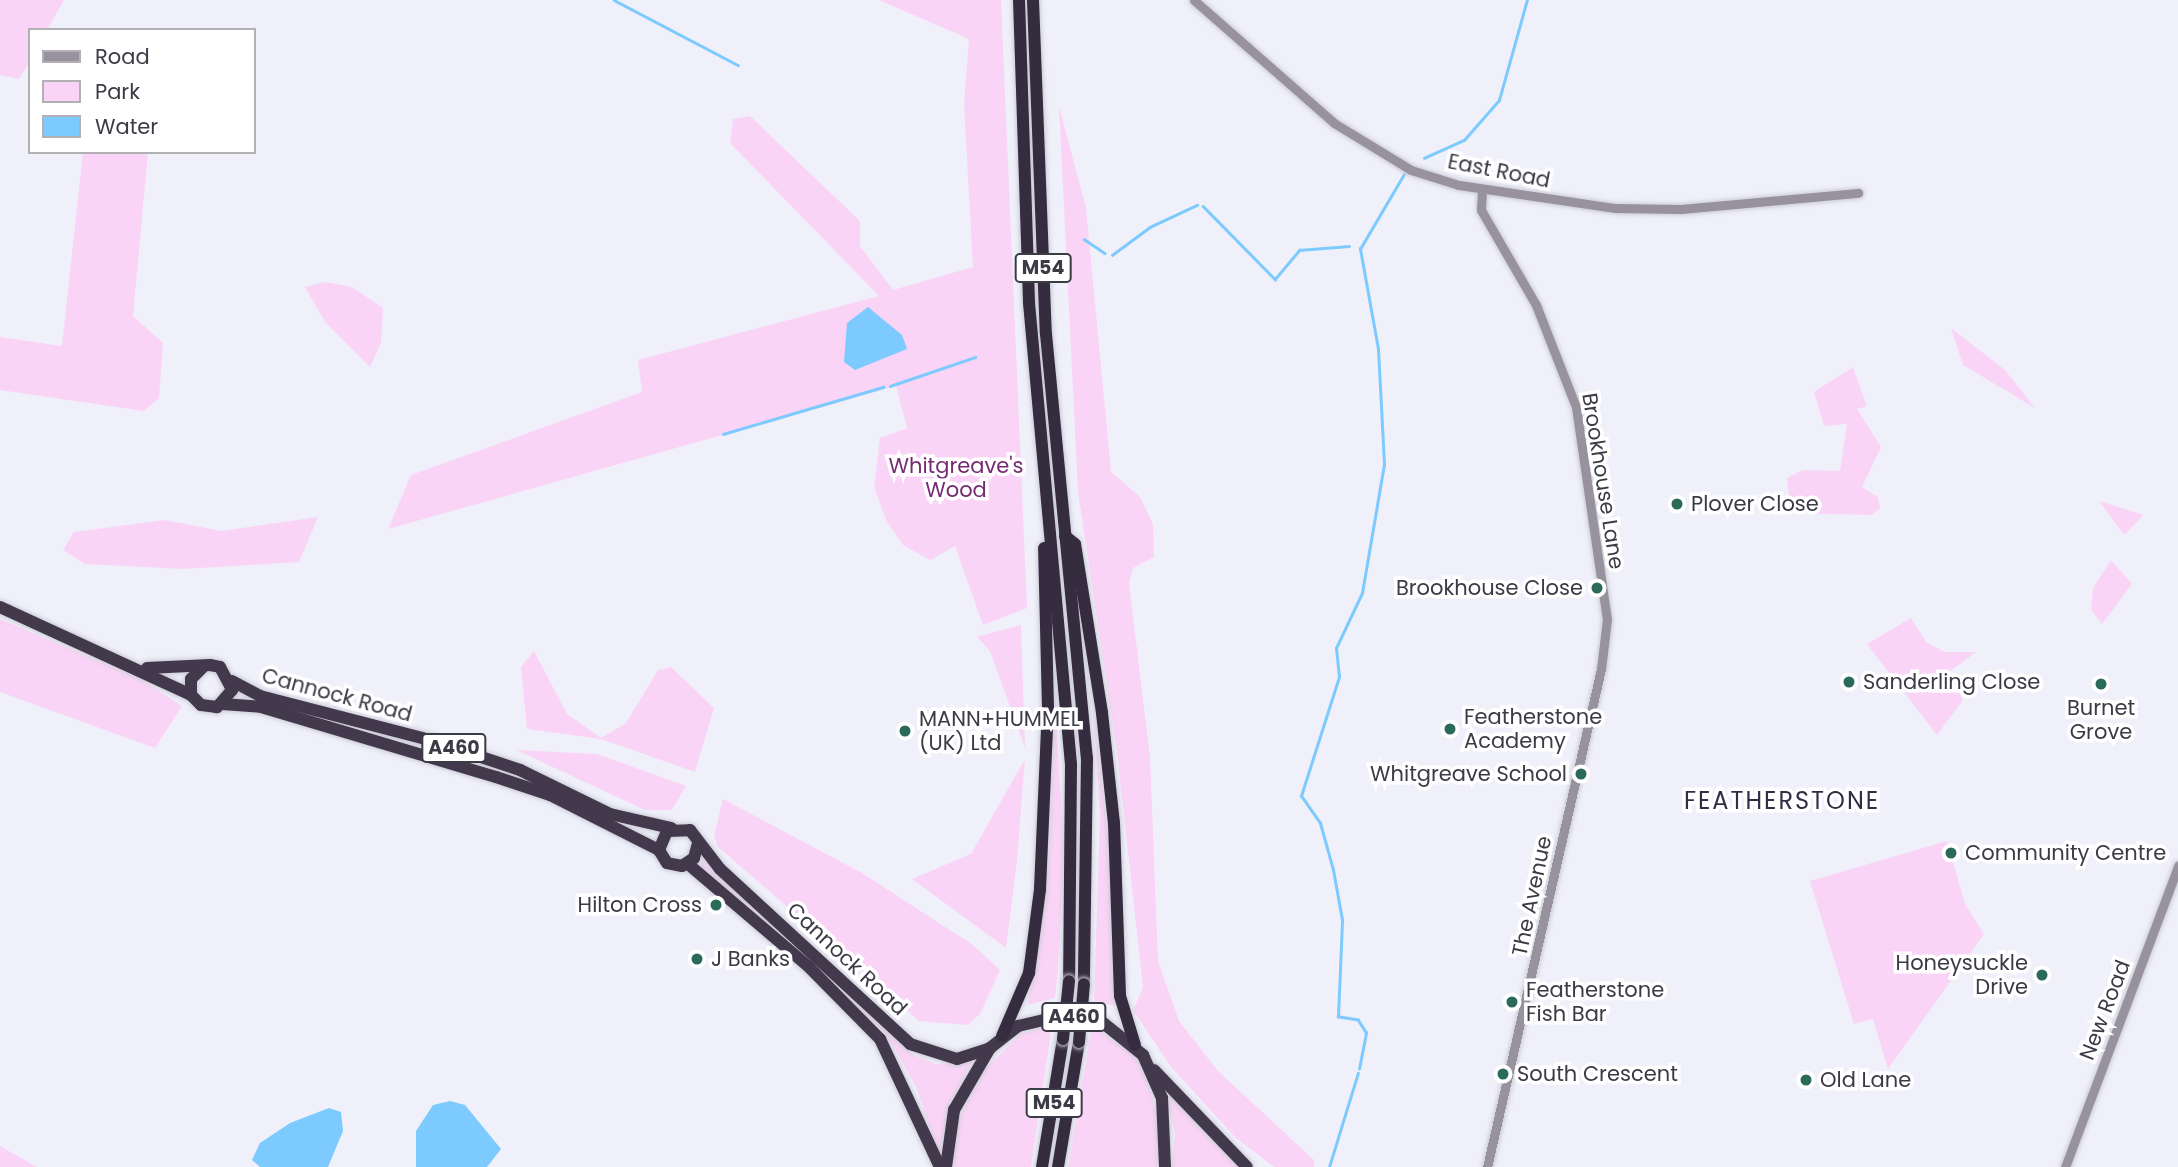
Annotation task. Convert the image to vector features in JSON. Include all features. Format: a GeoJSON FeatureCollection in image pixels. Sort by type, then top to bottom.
{"type":"FeatureCollection","features":[{"type":"Feature","properties":{"kind":"highway","name":"M54"},"geometry":{"type":"LineString","coordinates":[[1002,1036],[1029,973],[1043,856],[1048,708],[1041,467],[1019,0]]}},
{"type":"Feature","properties":{"kind":"highway","name":"M54"},"geometry":{"type":"LineString","coordinates":[[1032,0],[1046,334],[1088,781],[1084,984],[1079,1042],[1058,1167]]}},
{"type":"Feature","properties":{"kind":"highway","name":"M54"},"geometry":{"type":"LineString","coordinates":[[1041,467],[1071,764],[1069,981],[1063,1040],[1042,1167]]}},
{"type":"Feature","properties":{"kind":"highway"},"geometry":{"type":"LineString","coordinates":[[1065,536],[1075,544],[1104,724],[1120,996],[1135,1045]]}},
{"type":"Feature","properties":{"kind":"highway"},"geometry":{"type":"LineString","coordinates":[[0,607],[143,668],[191,695],[206,707],[222,704],[232,681],[220,667],[143,668]]}},
{"type":"Feature","properties":{"kind":"highway"},"geometry":{"type":"LineString","coordinates":[[191,695],[191,679],[203,667]]}},
{"type":"Feature","properties":{"kind":"highway","name":"Cannock Road"},"geometry":{"type":"LineString","coordinates":[[232,681],[260,696],[443,744],[520,770],[610,814],[671,828]]}},
{"type":"Feature","properties":{"kind":"highway","name":"Cannock Road"},"geometry":{"type":"LineString","coordinates":[[222,704],[261,707],[496,777],[550,796],[659,850]]}},
{"type":"Feature","properties":{"kind":"highway"},"geometry":{"type":"LineString","coordinates":[[671,828],[686,828],[698,843],[688,864],[670,864],[659,850],[671,828]]}},
{"type":"Feature","properties":{"kind":"highway","name":"Cannock Road"},"geometry":{"type":"LineString","coordinates":[[698,843],[910,1044],[957,1059],[990,1048]]}},
{"type":"Feature","properties":{"kind":"highway","name":"Cannock Road"},"geometry":{"type":"LineString","coordinates":[[688,864],[800,958],[880,1039],[940,1167]]}},
{"type":"Feature","properties":{"kind":"highway","name":"A460"},"geometry":{"type":"LineString","coordinates":[[990,1048],[1002,1036],[1031,1020],[1061,1016],[1102,1022],[1135,1045],[1149,1065],[1247,1167]]}},
{"type":"Feature","properties":{"kind":"highway"},"geometry":{"type":"LineString","coordinates":[[946,1167],[954,1110],[990,1048]]}},
{"type":"Feature","properties":{"kind":"highway"},"geometry":{"type":"LineString","coordinates":[[1149,1065],[1165,1117],[1165,1167]]}},
{"type":"Feature","properties":{"kind":"street","name":"East Road"},"geometry":{"type":"LineString","coordinates":[[1194,0],[1334,123],[1411,170],[1482,190],[1615,208],[1681,209],[1858,193]]}},
{"type":"Feature","properties":{"kind":"street","name":"Brookhouse Lane"},"geometry":{"type":"LineString","coordinates":[[1482,190],[1481,210],[1536,305],[1576,407],[1606,631]]}},
{"type":"Feature","properties":{"kind":"street","name":"The Avenue"},"geometry":{"type":"LineString","coordinates":[[1487,1167],[1606,631]]}},
{"type":"Feature","properties":{"kind":"street","name":"New Road"},"geometry":{"type":"LineString","coordinates":[[2065,1167],[2178,866]]}},
{"type":"Feature","properties":{"kind":"green space"},"geometry":{"type":"Polygon","coordinates":[[[0,0],[64,0],[48,28],[28,28],[28,64],[19,79],[0,75],[0,0]]]}},
{"type":"Feature","properties":{"kind":"green space","name":"Whitgreave's Wood"},"geometry":{"type":"Polygon","coordinates":[[[879,0],[1001,0],[1027,608],[983,625],[955,546],[930,560],[903,545],[887,522],[874,487],[880,438],[907,428],[896,386],[388,529],[411,475],[642,392],[638,360],[879,296],[730,143],[733,119],[750,116],[860,221],[860,246],[893,290],[973,267],[964,104],[969,39],[879,0]]]}},
{"type":"Feature","properties":{"kind":"green space"},"geometry":{"type":"Polygon","coordinates":[[[1059,106],[1086,208],[1111,472],[1140,497],[1153,524],[1154,557],[1133,568],[1129,583],[1150,758],[1158,961],[1179,1021],[1218,1071],[1314,1160],[1314,1167],[1274,1167],[1235,1137],[1171,1067],[1133,1010],[1143,988],[1117,752],[1078,492],[1059,106]]]}},
{"type":"Feature","properties":{"kind":"green space"},"geometry":{"type":"Polygon","coordinates":[[[83,154],[148,154],[133,316],[163,343],[159,398],[144,411],[0,390],[0,337],[62,346],[83,154]]]}},
{"type":"Feature","properties":{"kind":"green space"},"geometry":{"type":"Polygon","coordinates":[[[325,282],[352,287],[383,308],[381,343],[370,367],[325,322],[305,287],[325,282]]]}},
{"type":"Feature","properties":{"kind":"green space"},"geometry":{"type":"Polygon","coordinates":[[[1951,328],[2005,370],[2035,408],[1963,365],[1951,328]]]}},
{"type":"Feature","properties":{"kind":"green space"},"geometry":{"type":"Polygon","coordinates":[[[1853,367],[1867,406],[1857,409],[1881,447],[1862,487],[1878,497],[1880,508],[1872,515],[1791,513],[1787,478],[1803,470],[1840,471],[1847,424],[1824,426],[1814,392],[1853,367]]]}},
{"type":"Feature","properties":{"kind":"green space"},"geometry":{"type":"Polygon","coordinates":[[[2099,501],[2144,515],[2124,535],[2099,501]]]}},
{"type":"Feature","properties":{"kind":"green space"},"geometry":{"type":"Polygon","coordinates":[[[318,517],[299,562],[184,569],[85,564],[63,550],[74,532],[165,520],[221,531],[318,517]]]}},
{"type":"Feature","properties":{"kind":"green space"},"geometry":{"type":"Polygon","coordinates":[[[2111,560],[2132,584],[2102,624],[2091,610],[2093,588],[2111,560]]]}},
{"type":"Feature","properties":{"kind":"green space"},"geometry":{"type":"Polygon","coordinates":[[[1911,618],[1927,643],[1945,652],[1976,652],[1949,672],[1963,700],[1937,735],[1867,644],[1911,618]]]}},
{"type":"Feature","properties":{"kind":"green space"},"geometry":{"type":"Polygon","coordinates":[[[0,619],[140,679],[182,706],[155,748],[0,692],[0,619]]]}},
{"type":"Feature","properties":{"kind":"green space"},"geometry":{"type":"Polygon","coordinates":[[[1021,625],[1025,748],[990,651],[977,637],[1021,625]]]}},
{"type":"Feature","properties":{"kind":"green space"},"geometry":{"type":"Polygon","coordinates":[[[534,651],[567,714],[601,738],[626,723],[658,670],[671,667],[714,708],[695,772],[601,739],[527,729],[521,667],[534,651]]]}},
{"type":"Feature","properties":{"kind":"green space"},"geometry":{"type":"Polygon","coordinates":[[[1055,692],[1064,858],[1058,968],[1055,998],[1028,1005],[1050,845],[1055,692]]]}},
{"type":"Feature","properties":{"kind":"green space"},"geometry":{"type":"Polygon","coordinates":[[[1092,697],[1108,837],[1115,1006],[1094,1001],[1100,815],[1092,697]]]}},
{"type":"Feature","properties":{"kind":"green space"},"geometry":{"type":"Polygon","coordinates":[[[516,750],[597,754],[686,786],[672,810],[645,810],[516,750]]]}},
{"type":"Feature","properties":{"kind":"green space"},"geometry":{"type":"Polygon","coordinates":[[[1025,759],[1017,861],[1006,948],[912,879],[971,854],[1025,759]]]}},
{"type":"Feature","properties":{"kind":"green space"},"geometry":{"type":"Polygon","coordinates":[[[723,799],[862,873],[973,945],[1000,970],[980,1014],[968,1025],[919,1021],[718,847],[714,837],[723,799]]]}},
{"type":"Feature","properties":{"kind":"green space"},"geometry":{"type":"Polygon","coordinates":[[[1947,841],[1965,904],[1984,934],[1888,1069],[1873,1019],[1854,1024],[1810,881],[1947,841]]]}},
{"type":"Feature","properties":{"kind":"green space"},"geometry":{"type":"Polygon","coordinates":[[[704,859],[915,1056],[936,1064],[972,1061],[950,1103],[939,1155],[917,1089],[894,1047],[804,954],[698,867],[704,859]]]}},
{"type":"Feature","properties":{"kind":"green space"},"geometry":{"type":"Polygon","coordinates":[[[1052,1025],[1031,1167],[953,1167],[959,1118],[985,1069],[1021,1034],[1052,1025]]]}},
{"type":"Feature","properties":{"kind":"green space"},"geometry":{"type":"Polygon","coordinates":[[[1092,1026],[1135,1056],[1146,1075],[1158,1120],[1157,1167],[1068,1167],[1092,1026]]]}},
{"type":"Feature","properties":{"kind":"green space"},"geometry":{"type":"Polygon","coordinates":[[[1166,1089],[1200,1129],[1239,1167],[1172,1167],[1175,1135],[1166,1089]]]}},
{"type":"Feature","properties":{"kind":"green space"},"geometry":{"type":"Polygon","coordinates":[[[0,1146],[37,1167],[0,1167],[0,1146]]]}},
{"type":"Feature","properties":{"kind":"water"},"geometry":{"type":"Polygon","coordinates":[[[868,307],[902,335],[907,349],[855,370],[844,362],[847,323],[868,307]]]}},
{"type":"Feature","properties":{"kind":"water"},"geometry":{"type":"Polygon","coordinates":[[[450,1101],[465,1105],[501,1149],[487,1167],[416,1167],[416,1131],[433,1105],[450,1101]]]}},
{"type":"Feature","properties":{"kind":"water"},"geometry":{"type":"Polygon","coordinates":[[[329,1108],[341,1112],[343,1131],[328,1167],[260,1167],[252,1160],[260,1143],[290,1123],[329,1108]]]}},
{"type":"Feature","properties":{"kind":"waterway"},"geometry":{"type":"LineString","coordinates":[[614,0],[738,65]]}},
{"type":"Feature","properties":{"kind":"waterway"},"geometry":{"type":"LineString","coordinates":[[1424,158],[1464,140],[1499,100],[1527,0]]}},
{"type":"Feature","properties":{"kind":"waterway"},"geometry":{"type":"LineString","coordinates":[[1359,1069],[1366,1033],[1358,1020],[1338,1017],[1342,920],[1333,870],[1320,823],[1301,796],[1339,677],[1336,648],[1362,593],[1384,464],[1378,349],[1360,249],[1404,174]]}},
{"type":"Feature","properties":{"kind":"waterway"},"geometry":{"type":"LineString","coordinates":[[1112,255],[1150,227],[1197,205]]}},
{"type":"Feature","properties":{"kind":"waterway"},"geometry":{"type":"LineString","coordinates":[[1203,206],[1275,279],[1299,250],[1349,246]]}},
{"type":"Feature","properties":{"kind":"waterway"},"geometry":{"type":"LineString","coordinates":[[1084,239],[1105,253]]}},
{"type":"Feature","properties":{"kind":"waterway"},"geometry":{"type":"LineString","coordinates":[[890,386],[975,357]]}},
{"type":"Feature","properties":{"kind":"waterway"},"geometry":{"type":"LineString","coordinates":[[723,434],[883,387]]}},
{"type":"Feature","properties":{"kind":"waterway"},"geometry":{"type":"LineString","coordinates":[[1329,1167],[1358,1073]]}},
{"type":"Feature","properties":{"kind":"place","name":"Plover Close"},"geometry":{"type":"Point","coordinates":[1677,504]}},
{"type":"Feature","properties":{"kind":"place","name":"Brookhouse Close"},"geometry":{"type":"Point","coordinates":[1597,588]}},
{"type":"Feature","properties":{"kind":"place","name":"Sanderling Close"},"geometry":{"type":"Point","coordinates":[1849,682]}},
{"type":"Feature","properties":{"kind":"place","name":"Burnet Grove"},"geometry":{"type":"Point","coordinates":[2101,684]}},
{"type":"Feature","properties":{"kind":"place","name":"Featherstone Academy"},"geometry":{"type":"Point","coordinates":[1450,729]}},
{"type":"Feature","properties":{"kind":"place","name":"MANN+HUMMEL (UK) Ltd"},"geometry":{"type":"Point","coordinates":[905,731]}},
{"type":"Feature","properties":{"kind":"place","name":"Whitgreave School"},"geometry":{"type":"Point","coordinates":[1581,774]}},
{"type":"Feature","properties":{"kind":"place","name":"Community Centre"},"geometry":{"type":"Point","coordinates":[1951,853]}},
{"type":"Feature","properties":{"kind":"place","name":"Hilton Cross"},"geometry":{"type":"Point","coordinates":[716,905]}},
{"type":"Feature","properties":{"kind":"place","name":"J Banks"},"geometry":{"type":"Point","coordinates":[697,959]}},
{"type":"Feature","properties":{"kind":"place","name":"Honeysuckle Drive"},"geometry":{"type":"Point","coordinates":[2042,975]}},
{"type":"Feature","properties":{"kind":"place","name":"Featherstone Fish Bar"},"geometry":{"type":"Point","coordinates":[1512,1002]}},
{"type":"Feature","properties":{"kind":"place","name":"South Crescent"},"geometry":{"type":"Point","coordinates":[1503,1074]}},
{"type":"Feature","properties":{"kind":"place","name":"Old Lane"},"geometry":{"type":"Point","coordinates":[1806,1080]}},
{"type":"Feature","properties":{"kind":"district","name":"FEATHERSTONE"},"geometry":{"type":"Point","coordinates":[1782,801]}}]}
